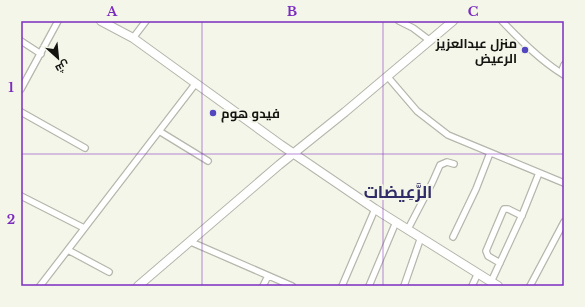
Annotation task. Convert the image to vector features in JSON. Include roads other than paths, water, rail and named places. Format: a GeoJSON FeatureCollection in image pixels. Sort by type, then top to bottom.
{"type":"FeatureCollection","features":[{"type":"Feature","properties":{"kind":"street"},"geometry":{"type":"LineString","coordinates":[[21,89],[58,21]]}},
{"type":"Feature","properties":{"kind":"street"},"geometry":{"type":"LineString","coordinates":[[102,21],[133,38],[281,145],[375,209],[494,284],[500,264],[522,216],[539,173]]}},
{"type":"Feature","properties":{"kind":"street"},"geometry":{"type":"LineString","coordinates":[[133,38],[146,21]]}},
{"type":"Feature","properties":{"kind":"street"},"geometry":{"type":"LineString","coordinates":[[399,21],[413,28],[429,40]]}},
{"type":"Feature","properties":{"kind":"street"},"geometry":{"type":"LineString","coordinates":[[138,286],[279,165],[295,154],[453,21]]}},
{"type":"Feature","properties":{"kind":"street"},"geometry":{"type":"LineString","coordinates":[[502,21],[529,49],[562,74],[564,64]]}},
{"type":"Feature","properties":{"kind":"street"},"geometry":{"type":"LineString","coordinates":[[21,41],[41,54]]}},
{"type":"Feature","properties":{"kind":"street"},"geometry":{"type":"LineString","coordinates":[[387,76],[417,111],[448,135],[564,183]]}},
{"type":"Feature","properties":{"kind":"street"},"geometry":{"type":"LineString","coordinates":[[40,286],[196,83]]}},
{"type":"Feature","properties":{"kind":"street"},"geometry":{"type":"LineString","coordinates":[[21,112],[85,148]]}},
{"type":"Feature","properties":{"kind":"street"},"geometry":{"type":"LineString","coordinates":[[159,131],[208,161]]}},
{"type":"Feature","properties":{"kind":"street"},"geometry":{"type":"LineString","coordinates":[[279,165],[283,152],[281,145]]}},
{"type":"Feature","properties":{"kind":"street"},"geometry":{"type":"LineString","coordinates":[[454,237],[476,189],[490,153]]}},
{"type":"Feature","properties":{"kind":"street"},"geometry":{"type":"LineString","coordinates":[[408,229],[440,165],[447,162],[454,164]]}},
{"type":"Feature","properties":{"kind":"street"},"geometry":{"type":"LineString","coordinates":[[21,196],[84,228]]}},
{"type":"Feature","properties":{"kind":"street"},"geometry":{"type":"LineString","coordinates":[[342,286],[375,209]]}},
{"type":"Feature","properties":{"kind":"street"},"geometry":{"type":"LineString","coordinates":[[500,264],[488,256],[486,251],[503,211],[504,209],[508,209],[522,216]]}},
{"type":"Feature","properties":{"kind":"street"},"geometry":{"type":"LineString","coordinates":[[368,286],[396,222]]}},
{"type":"Feature","properties":{"kind":"street"},"geometry":{"type":"LineString","coordinates":[[530,286],[564,222]]}},
{"type":"Feature","properties":{"kind":"street"},"geometry":{"type":"LineString","coordinates":[[404,286],[421,237]]}},
{"type":"Feature","properties":{"kind":"street"},"geometry":{"type":"LineString","coordinates":[[191,242],[292,286]]}},
{"type":"Feature","properties":{"kind":"street"},"geometry":{"type":"LineString","coordinates":[[68,250],[109,272]]}},
{"type":"Feature","properties":{"kind":"street"},"geometry":{"type":"LineString","coordinates":[[472,286],[478,273]]}},
{"type":"Feature","properties":{"kind":"street"},"geometry":{"type":"LineString","coordinates":[[263,286],[268,276]]}},
{"type":"Feature","properties":{"kind":"place","name":"منزل عبدالعزيز الرعيض"},"geometry":{"type":"Point","coordinates":[525,50]}},
{"type":"Feature","properties":{"kind":"place","name":"فيدو هوم"},"geometry":{"type":"Point","coordinates":[213,113]}},
{"type":"Feature","properties":{"kind":"district","name":"الرَّعِيضات"},"geometry":{"type":"Point","coordinates":[398,192]}}]}
